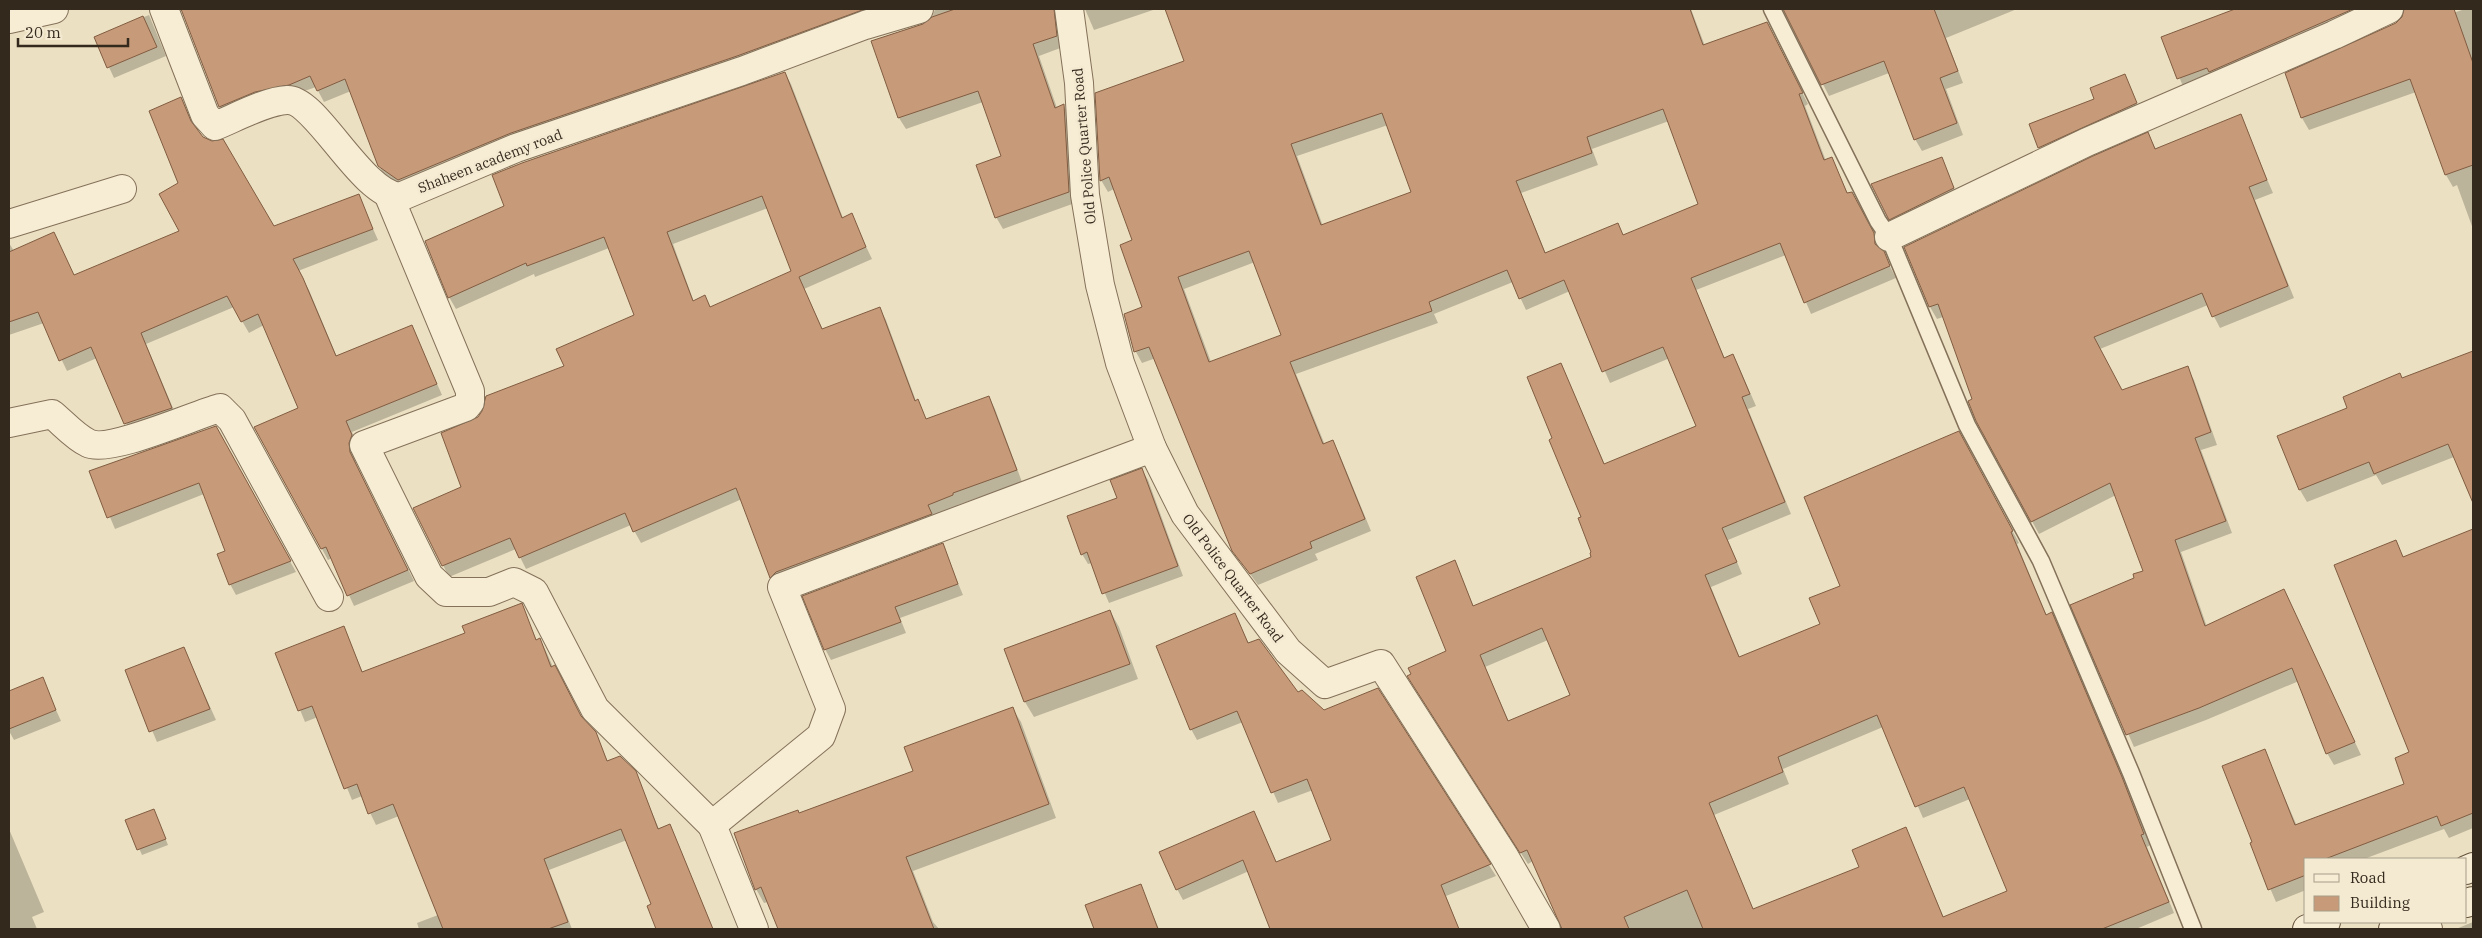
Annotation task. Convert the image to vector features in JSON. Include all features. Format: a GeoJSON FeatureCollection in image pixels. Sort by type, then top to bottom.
{"type":"FeatureCollection","features":[{"type":"Feature","properties":{"kind":"street"},"geometry":{"type":"LineString","coordinates":[[9,20],[54,9]]}},
{"type":"Feature","properties":{"kind":"street"},"geometry":{"type":"LineString","coordinates":[[164,9],[205,115],[215,126],[278,101],[289,99],[303,105],[334,142],[389,196],[470,391],[470,402],[466,407],[364,445],[429,576],[446,592],[489,592],[514,582],[534,592],[595,708],[712,825],[754,929]]}},
{"type":"Feature","properties":{"kind":"street","name":"Shaheen academy road"},"geometry":{"type":"LineString","coordinates":[[389,196],[400,197],[516,148],[742,71],[865,25],[919,9]]}},
{"type":"Feature","properties":{"kind":"street","name":"Old Police Quarter Road"},"geometry":{"type":"LineString","coordinates":[[1069,9],[1079,83],[1085,195],[1100,285],[1120,363],[1152,448],[1185,514],[1288,651],[1325,684],[1381,664],[1504,856],[1546,929]]}},
{"type":"Feature","properties":{"kind":"street"},"geometry":{"type":"LineString","coordinates":[[1889,236],[2087,142],[2334,35],[2389,9]]}},
{"type":"Feature","properties":{"kind":"street"},"geometry":{"type":"LineString","coordinates":[[9,224],[122,189]]}},
{"type":"Feature","properties":{"kind":"street"},"geometry":{"type":"LineString","coordinates":[[9,424],[52,414],[89,444],[105,444],[124,442],[201,413],[220,408],[232,420],[329,597]]}},
{"type":"Feature","properties":{"kind":"street"},"geometry":{"type":"LineString","coordinates":[[712,825],[821,736],[831,708],[782,587],[1152,448]]}},
{"type":"Feature","properties":{"kind":"street"},"geometry":{"type":"LineString","coordinates":[[2307,929],[2323,923]]}},
{"type":"Feature","properties":{"kind":"street"},"geometry":{"type":"LineString","coordinates":[[2393,929],[2409,923]]}},
{"type":"Feature","properties":{"kind":"lane"},"geometry":{"type":"LineString","coordinates":[[1772,9],[1878,221],[1889,236],[1967,425],[2041,562],[2131,773],[2193,929]]}},
{"type":"Feature","properties":{"kind":"building"},"geometry":{"type":"Polygon","coordinates":[[[181,9],[865,9],[737,56],[511,133],[398,180],[378,166],[345,79],[317,91],[310,76],[289,85],[255,92],[219,107],[181,9]]]}},
{"type":"Feature","properties":{"kind":"building"},"geometry":{"type":"Polygon","coordinates":[[[955,9],[1054,9],[1057,36],[1033,44],[1055,108],[1064,104],[1069,192],[995,218],[976,165],[1001,156],[978,91],[898,118],[871,41],[923,24],[932,17],[955,9]]]}},
{"type":"Feature","properties":{"kind":"building"},"geometry":{"type":"Polygon","coordinates":[[[1165,9],[1690,9],[1703,45],[1767,22],[1803,93],[1799,94],[1824,160],[1832,157],[1847,193],[1852,192],[1874,233],[1875,244],[1884,251],[1890,266],[1804,303],[1780,243],[1691,278],[1724,358],[1733,354],[1750,394],[1742,397],[1785,502],[1722,528],[1737,562],[1705,575],[1739,657],[1820,624],[1809,598],[1840,586],[1804,497],[1959,431],[2013,531],[2011,532],[2046,615],[2052,612],[2122,777],[2144,834],[2141,835],[2169,902],[2102,929],[1703,929],[1687,890],[1624,917],[1629,929],[1562,929],[1527,850],[1520,853],[1407,676],[1411,674],[1408,668],[1446,651],[1416,577],[1455,560],[1473,606],[1591,557],[1591,552],[1578,518],[1581,517],[1549,440],[1552,438],[1527,377],[1561,363],[1604,464],[1696,426],[1663,347],[1602,372],[1564,280],[1519,299],[1507,270],[1429,302],[1432,311],[1290,362],[1323,444],[1333,440],[1365,519],[1310,542],[1312,548],[1250,574],[1232,551],[1149,347],[1134,352],[1124,314],[1142,307],[1120,245],[1132,240],[1109,177],[1100,181],[1095,93],[1184,61],[1165,9]],[[1663,109],[1587,137],[1592,153],[1516,181],[1545,253],[1618,223],[1623,235],[1698,204],[1663,109]],[[1382,113],[1291,144],[1321,225],[1411,192],[1382,113]],[[1249,251],[1178,277],[1209,362],[1281,335],[1249,251]],[[1542,628],[1480,655],[1508,721],[1570,695],[1542,628]],[[1877,715],[1778,757],[1783,772],[1709,803],[1753,909],[1859,867],[1852,850],[1906,827],[1943,917],[2007,891],[1964,787],[1915,807],[1877,715]]]}},
{"type":"Feature","properties":{"kind":"building"},"geometry":{"type":"Polygon","coordinates":[[[1783,9],[1934,9],[1958,71],[1940,78],[1957,123],[1914,140],[1884,61],[1821,85],[1783,9]]]}},
{"type":"Feature","properties":{"kind":"building"},"geometry":{"type":"Polygon","coordinates":[[[2235,9],[2353,9],[2209,72],[2207,68],[2177,79],[2161,37],[2235,9]]]}},
{"type":"Feature","properties":{"kind":"building"},"geometry":{"type":"Polygon","coordinates":[[[2404,9],[2454,9],[2473,63],[2473,165],[2445,175],[2410,79],[2301,118],[2285,73],[2396,23],[2402,17],[2404,9]]]}},
{"type":"Feature","properties":{"kind":"building"},"geometry":{"type":"Polygon","coordinates":[[[143,16],[157,47],[107,68],[94,37],[143,16]]]}},
{"type":"Feature","properties":{"kind":"building"},"geometry":{"type":"Polygon","coordinates":[[[785,72],[842,218],[852,213],[866,247],[799,277],[822,329],[880,307],[915,401],[918,399],[926,419],[989,396],[1017,470],[953,493],[953,495],[928,505],[932,514],[776,572],[770,578],[736,488],[633,532],[625,513],[519,558],[510,538],[442,566],[413,508],[461,487],[441,433],[478,417],[482,411],[486,396],[564,366],[556,349],[634,315],[604,237],[527,266],[526,263],[448,298],[425,241],[504,206],[492,175],[785,72]],[[762,196],[667,232],[693,301],[705,295],[710,307],[791,271],[762,196]]]}},
{"type":"Feature","properties":{"kind":"building"},"geometry":{"type":"Polygon","coordinates":[[[2125,74],[2137,103],[2038,148],[2029,124],[2094,99],[2090,88],[2125,74]]]}},
{"type":"Feature","properties":{"kind":"building"},"geometry":{"type":"Polygon","coordinates":[[[181,97],[191,121],[203,137],[212,141],[223,139],[274,226],[359,194],[373,229],[293,259],[336,356],[412,325],[437,384],[346,421],[352,435],[349,443],[350,452],[408,570],[347,596],[326,547],[321,549],[254,427],[298,408],[258,314],[241,322],[227,296],[141,333],[172,408],[124,424],[91,347],[59,361],[38,312],[9,322],[9,252],[54,232],[74,275],[179,231],[159,194],[178,183],[149,111],[181,97]]]}},
{"type":"Feature","properties":{"kind":"building"},"geometry":{"type":"Polygon","coordinates":[[[2241,114],[2267,180],[2249,187],[2288,286],[2212,317],[2202,293],[2094,337],[2122,390],[2188,366],[2211,432],[2195,438],[2226,521],[2175,540],[2205,626],[2284,589],[2355,742],[2326,754],[2292,668],[2199,708],[2126,735],[2070,605],[2134,578],[2133,574],[2143,571],[2110,483],[2031,522],[1976,421],[1968,401],[1972,399],[1938,304],[1929,307],[1904,247],[2093,156],[2148,132],[2155,149],[2241,114]]]}},
{"type":"Feature","properties":{"kind":"building"},"geometry":{"type":"Polygon","coordinates":[[[1942,157],[1954,188],[1889,220],[1871,184],[1942,157]]]}},
{"type":"Feature","properties":{"kind":"building"},"geometry":{"type":"Polygon","coordinates":[[[2473,351],[2473,503],[2448,444],[2374,474],[2369,462],[2299,490],[2277,436],[2347,408],[2343,397],[2400,373],[2402,378],[2473,351]]]}},
{"type":"Feature","properties":{"kind":"building"},"geometry":{"type":"Polygon","coordinates":[[[216,426],[291,561],[229,585],[217,554],[225,551],[199,483],[107,518],[89,471],[216,426]]]}},
{"type":"Feature","properties":{"kind":"building"},"geometry":{"type":"Polygon","coordinates":[[[1142,468],[1178,566],[1102,594],[1087,552],[1081,555],[1067,516],[1117,498],[1110,480],[1142,468]]]}},
{"type":"Feature","properties":{"kind":"building"},"geometry":{"type":"Polygon","coordinates":[[[2473,529],[2473,813],[2441,826],[2437,816],[2328,858],[2304,858],[2304,876],[2268,890],[2250,843],[2252,842],[2222,766],[2265,749],[2295,825],[2404,784],[2395,758],[2409,752],[2334,565],[2396,540],[2403,557],[2473,529]]]}},
{"type":"Feature","properties":{"kind":"building"},"geometry":{"type":"Polygon","coordinates":[[[943,543],[958,584],[895,607],[901,622],[824,650],[802,596],[943,543]]]}},
{"type":"Feature","properties":{"kind":"building"},"geometry":{"type":"Polygon","coordinates":[[[522,603],[536,640],[540,638],[551,667],[555,665],[581,716],[596,732],[607,761],[620,756],[636,771],[658,829],[670,824],[713,929],[656,929],[647,906],[651,904],[621,829],[544,859],[568,922],[548,929],[443,929],[393,804],[368,814],[357,784],[344,789],[312,706],[298,711],[275,653],[344,626],[362,672],[465,633],[462,626],[522,603]]]}},
{"type":"Feature","properties":{"kind":"building"},"geometry":{"type":"Polygon","coordinates":[[[1110,610],[1130,664],[1024,702],[1004,649],[1110,610]]]}},
{"type":"Feature","properties":{"kind":"building"},"geometry":{"type":"Polygon","coordinates":[[[1235,613],[1248,643],[1259,639],[1298,692],[1302,690],[1324,710],[1378,688],[1491,864],[1441,885],[1459,929],[1270,929],[1243,860],[1176,890],[1159,852],[1254,811],[1276,862],[1331,840],[1307,779],[1271,793],[1237,711],[1190,730],[1156,646],[1235,613]]]}},
{"type":"Feature","properties":{"kind":"building"},"geometry":{"type":"Polygon","coordinates":[[[184,647],[210,709],[149,732],[125,670],[184,647]]]}},
{"type":"Feature","properties":{"kind":"building"},"geometry":{"type":"Polygon","coordinates":[[[43,677],[56,710],[9,729],[9,691],[43,677]]]}},
{"type":"Feature","properties":{"kind":"building"},"geometry":{"type":"Polygon","coordinates":[[[1013,707],[1049,804],[906,857],[934,929],[778,929],[761,887],[755,890],[734,833],[798,810],[799,813],[913,771],[904,747],[1013,707]]]}},
{"type":"Feature","properties":{"kind":"building"},"geometry":{"type":"Polygon","coordinates":[[[154,809],[166,839],[137,850],[125,820],[154,809]]]}},
{"type":"Feature","properties":{"kind":"building"},"geometry":{"type":"Polygon","coordinates":[[[1141,884],[1158,929],[1094,929],[1085,905],[1141,884]]]}}]}
